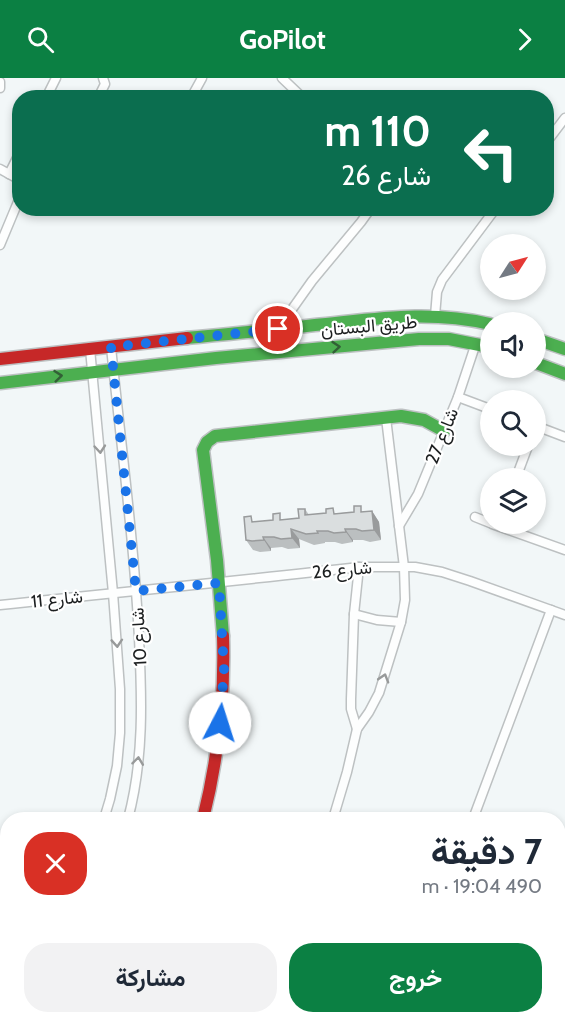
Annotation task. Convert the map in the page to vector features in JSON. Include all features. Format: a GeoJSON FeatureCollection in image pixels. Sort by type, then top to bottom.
{"type":"FeatureCollection","features":[{"type":"Feature","properties":{"kind":"main road","name":"طريق البستان"},"geometry":{"type":"LineString","coordinates":[[0,359],[395,318],[435,316],[480,322]]}},
{"type":"Feature","properties":{"kind":"main road","name":"طريق البستان"},"geometry":{"type":"LineString","coordinates":[[0,383],[216,358],[419,339],[449,339],[480,345]]}},
{"type":"Feature","properties":{"kind":"main road"},"geometry":{"type":"LineString","coordinates":[[546,342],[565,349]]}},
{"type":"Feature","properties":{"kind":"main road"},"geometry":{"type":"LineString","coordinates":[[546,367],[565,374]]}},
{"type":"Feature","properties":{"kind":"main road"},"geometry":{"type":"LineString","coordinates":[[205,812],[213,776],[222,705],[223,651],[219,583],[203,450],[207,442],[215,436],[401,416],[431,423],[444,431]]}},
{"type":"Feature","properties":{"kind":"street"},"geometry":{"type":"LineString","coordinates":[[282,78],[295,90]]}},
{"type":"Feature","properties":{"kind":"street"},"geometry":{"type":"LineString","coordinates":[[0,82],[0,88]]}},
{"type":"Feature","properties":{"kind":"street"},"geometry":{"type":"LineString","coordinates":[[554,132],[565,118]]}},
{"type":"Feature","properties":{"kind":"street"},"geometry":{"type":"LineString","coordinates":[[9,174],[12,168]]}},
{"type":"Feature","properties":{"kind":"street"},"geometry":{"type":"LineString","coordinates":[[0,169],[12,176]]}},
{"type":"Feature","properties":{"kind":"street"},"geometry":{"type":"LineString","coordinates":[[0,245],[13,216]]}},
{"type":"Feature","properties":{"kind":"street"},"geometry":{"type":"LineString","coordinates":[[278,329],[312,281],[365,216]]}},
{"type":"Feature","properties":{"kind":"street"},"geometry":{"type":"LineString","coordinates":[[435,316],[437,292],[442,280],[490,216]]}},
{"type":"Feature","properties":{"kind":"street","name":"شارع 27"},"geometry":{"type":"LineString","coordinates":[[399,526],[418,494],[458,397],[476,344]]}},
{"type":"Feature","properties":{"kind":"street","name":"شارع 10"},"geometry":{"type":"LineString","coordinates":[[111,347],[136,591],[141,722],[138,767],[129,812]]}},
{"type":"Feature","properties":{"kind":"street","name":"شارع 10"},"geometry":{"type":"LineString","coordinates":[[90,349],[120,689],[120,733],[114,782],[106,812]]}},
{"type":"Feature","properties":{"kind":"street"},"geometry":{"type":"LineString","coordinates":[[458,397],[480,405]]}},
{"type":"Feature","properties":{"kind":"street"},"geometry":{"type":"LineString","coordinates":[[335,812],[357,729],[379,693],[401,622],[405,600],[404,567],[386,418]]}},
{"type":"Feature","properties":{"kind":"street"},"geometry":{"type":"LineString","coordinates":[[546,430],[565,437]]}},
{"type":"Feature","properties":{"kind":"street"},"geometry":{"type":"LineString","coordinates":[[475,517],[480,519]]}},
{"type":"Feature","properties":{"kind":"street"},"geometry":{"type":"LineString","coordinates":[[522,534],[565,550]]}},
{"type":"Feature","properties":{"kind":"street"},"geometry":{"type":"LineString","coordinates":[[357,729],[351,709],[354,614],[359,567]]}},
{"type":"Feature","properties":{"kind":"street","name":"شارع 26"},"geometry":{"type":"LineString","coordinates":[[113,593],[359,567],[415,567],[452,575],[565,615]]}},
{"type":"Feature","properties":{"kind":"street","name":"شارع 11"},"geometry":{"type":"LineString","coordinates":[[0,605],[113,593]]}},
{"type":"Feature","properties":{"kind":"street"},"geometry":{"type":"LineString","coordinates":[[476,812],[551,610]]}},
{"type":"Feature","properties":{"kind":"street"},"geometry":{"type":"LineString","coordinates":[[354,614],[377,620],[401,622]]}},
{"type":"Feature","properties":{"kind":"building"},"geometry":{"type":"Polygon","coordinates":[[[354,506],[361,506],[361,512],[372,511],[374,530],[345,529],[346,532],[317,531],[318,533],[306,534],[291,529],[292,538],[263,537],[264,540],[246,540],[244,517],[251,516],[252,522],[273,520],[273,514],[280,513],[280,520],[299,518],[298,509],[305,509],[305,515],[326,513],[326,509],[333,508],[334,514],[354,512],[354,506]]]}},
{"type":"Feature","properties":{"kind":"traffic: fast"},"geometry":{"type":"LineString","coordinates":[[187,338],[402,317],[445,317],[480,322]]}},
{"type":"Feature","properties":{"kind":"traffic: fast"},"geometry":{"type":"LineString","coordinates":[[0,383],[216,358],[419,339],[449,339],[480,345]]}},
{"type":"Feature","properties":{"kind":"traffic: fast"},"geometry":{"type":"LineString","coordinates":[[546,342],[565,349]]}},
{"type":"Feature","properties":{"kind":"traffic: fast"},"geometry":{"type":"LineString","coordinates":[[546,367],[565,374]]}},
{"type":"Feature","properties":{"kind":"traffic: fast"},"geometry":{"type":"LineString","coordinates":[[223,636],[217,560],[203,450],[207,442],[215,436],[401,416],[424,420],[444,431]]}},
{"type":"Feature","properties":{"kind":"traffic: jam"},"geometry":{"type":"LineString","coordinates":[[0,359],[187,338]]}},
{"type":"Feature","properties":{"kind":"traffic: jam"},"geometry":{"type":"LineString","coordinates":[[205,812],[213,774],[219,728],[223,682],[223,636]]}},
{"type":"Feature","properties":{"kind":"route"},"geometry":{"type":"LineString","coordinates":[[220,723],[224,669],[219,583],[136,591],[111,347],[278,329]]}}]}
